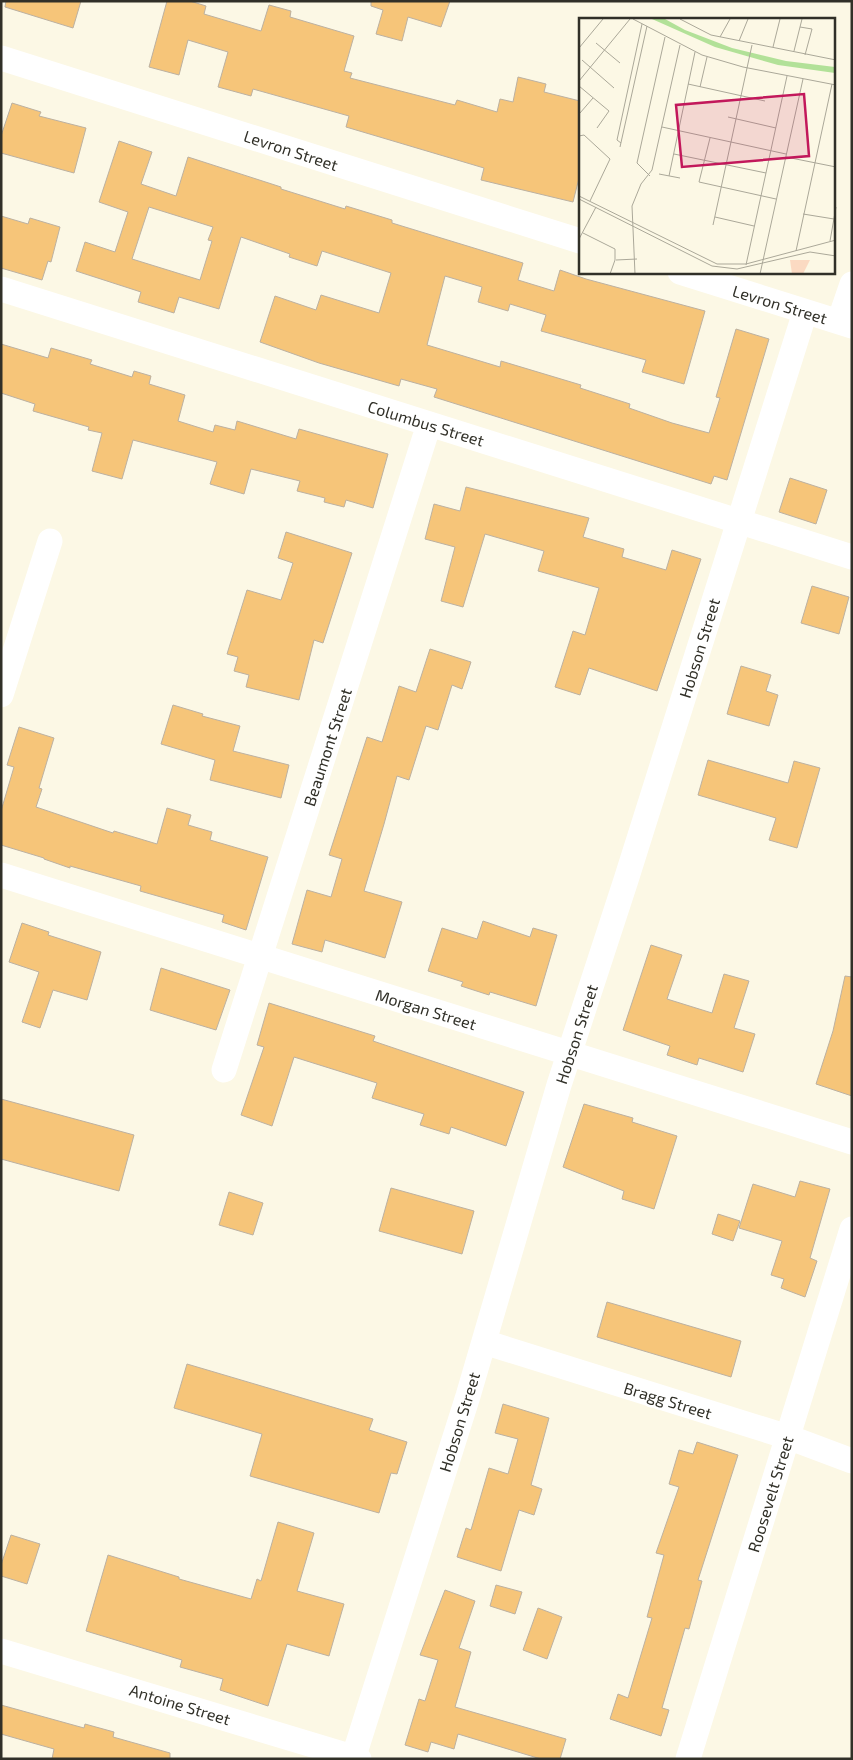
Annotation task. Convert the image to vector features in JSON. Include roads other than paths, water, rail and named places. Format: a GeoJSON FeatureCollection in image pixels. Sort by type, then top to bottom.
{"type":"FeatureCollection","features":[{"type":"Feature","properties":{"kind":"street","name":"Levron Street"},"geometry":{"type":"LineString","coordinates":[[1,58],[579,241]]}},
{"type":"Feature","properties":{"kind":"street","name":"Levron Street"},"geometry":{"type":"LineString","coordinates":[[686,274],[846,324]]}},
{"type":"Feature","properties":{"kind":"street"},"geometry":{"type":"LineString","coordinates":[[846,324],[852,284]]}},
{"type":"Feature","properties":{"kind":"street","name":"Columbus Street"},"geometry":{"type":"LineString","coordinates":[[1,289],[852,557]]}},
{"type":"Feature","properties":{"kind":"street","name":"Hobson Street"},"geometry":{"type":"LineString","coordinates":[[355,1758],[484,1342],[570,1054],[805,312]]}},
{"type":"Feature","properties":{"kind":"street","name":"Beaumont Street"},"geometry":{"type":"LineString","coordinates":[[224,1070],[429,424]]}},
{"type":"Feature","properties":{"kind":"street"},"geometry":{"type":"LineString","coordinates":[[1,695],[50,541]]}},
{"type":"Feature","properties":{"kind":"street","name":"Morgan Street"},"geometry":{"type":"LineString","coordinates":[[1,875],[852,1142]]}},
{"type":"Feature","properties":{"kind":"street","name":"Roosevelt Street"},"geometry":{"type":"LineString","coordinates":[[688,1759],[852,1229]]}},
{"type":"Feature","properties":{"kind":"street","name":"Bragg Street"},"geometry":{"type":"LineString","coordinates":[[484,1342],[788,1437],[852,1461]]}},
{"type":"Feature","properties":{"kind":"street","name":"Antoine Street"},"geometry":{"type":"LineString","coordinates":[[1,1651],[355,1758]]}}]}
